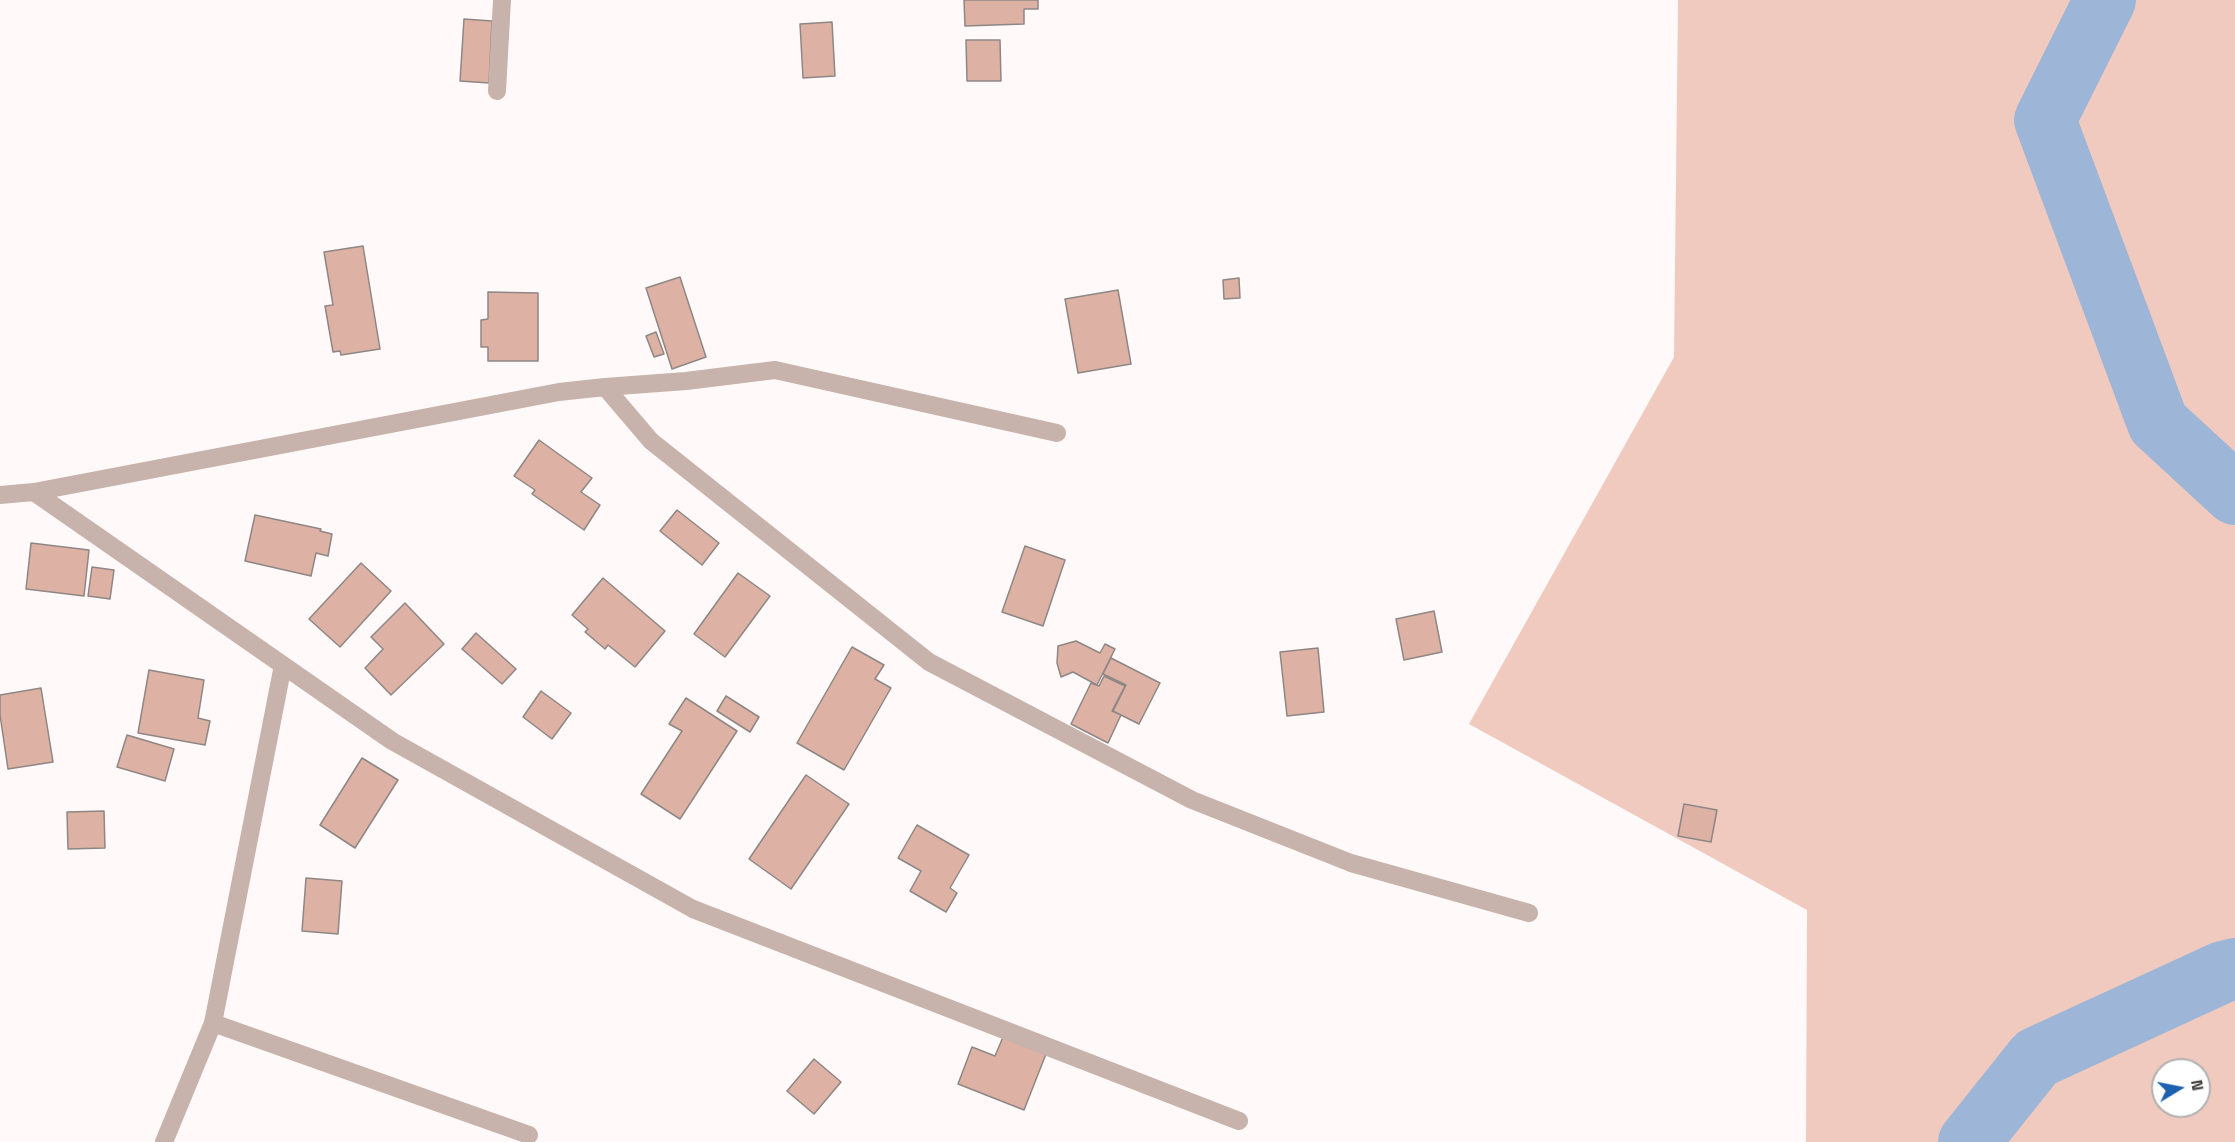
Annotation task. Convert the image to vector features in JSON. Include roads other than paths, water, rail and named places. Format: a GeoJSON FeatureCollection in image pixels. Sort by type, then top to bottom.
{"type":"FeatureCollection","features":[{"type":"Feature","properties":{"kind":"street"},"geometry":{"type":"LineString","coordinates":[[497,91],[502,0]]}},
{"type":"Feature","properties":{"kind":"street"},"geometry":{"type":"LineString","coordinates":[[0,495],[34,492],[559,392],[686,381],[775,370],[1057,433]]}},
{"type":"Feature","properties":{"kind":"street"},"geometry":{"type":"LineString","coordinates":[[605,387],[651,441],[929,662],[1192,800],[1352,863],[1529,913]]}},
{"type":"Feature","properties":{"kind":"street"},"geometry":{"type":"LineString","coordinates":[[34,492],[392,741],[693,909],[1239,1121]]}},
{"type":"Feature","properties":{"kind":"street"},"geometry":{"type":"LineString","coordinates":[[164,1142],[213,1023],[283,665]]}},
{"type":"Feature","properties":{"kind":"street"},"geometry":{"type":"LineString","coordinates":[[213,1023],[529,1135]]}},
{"type":"Feature","properties":{"kind":"waterway"},"geometry":{"type":"LineString","coordinates":[[2105,0],[2045,120],[2158,423],[2235,494]]}},
{"type":"Feature","properties":{"kind":"waterway"},"geometry":{"type":"LineString","coordinates":[[1969,1142],[2036,1058],[2223,972],[2235,969]]}}]}
